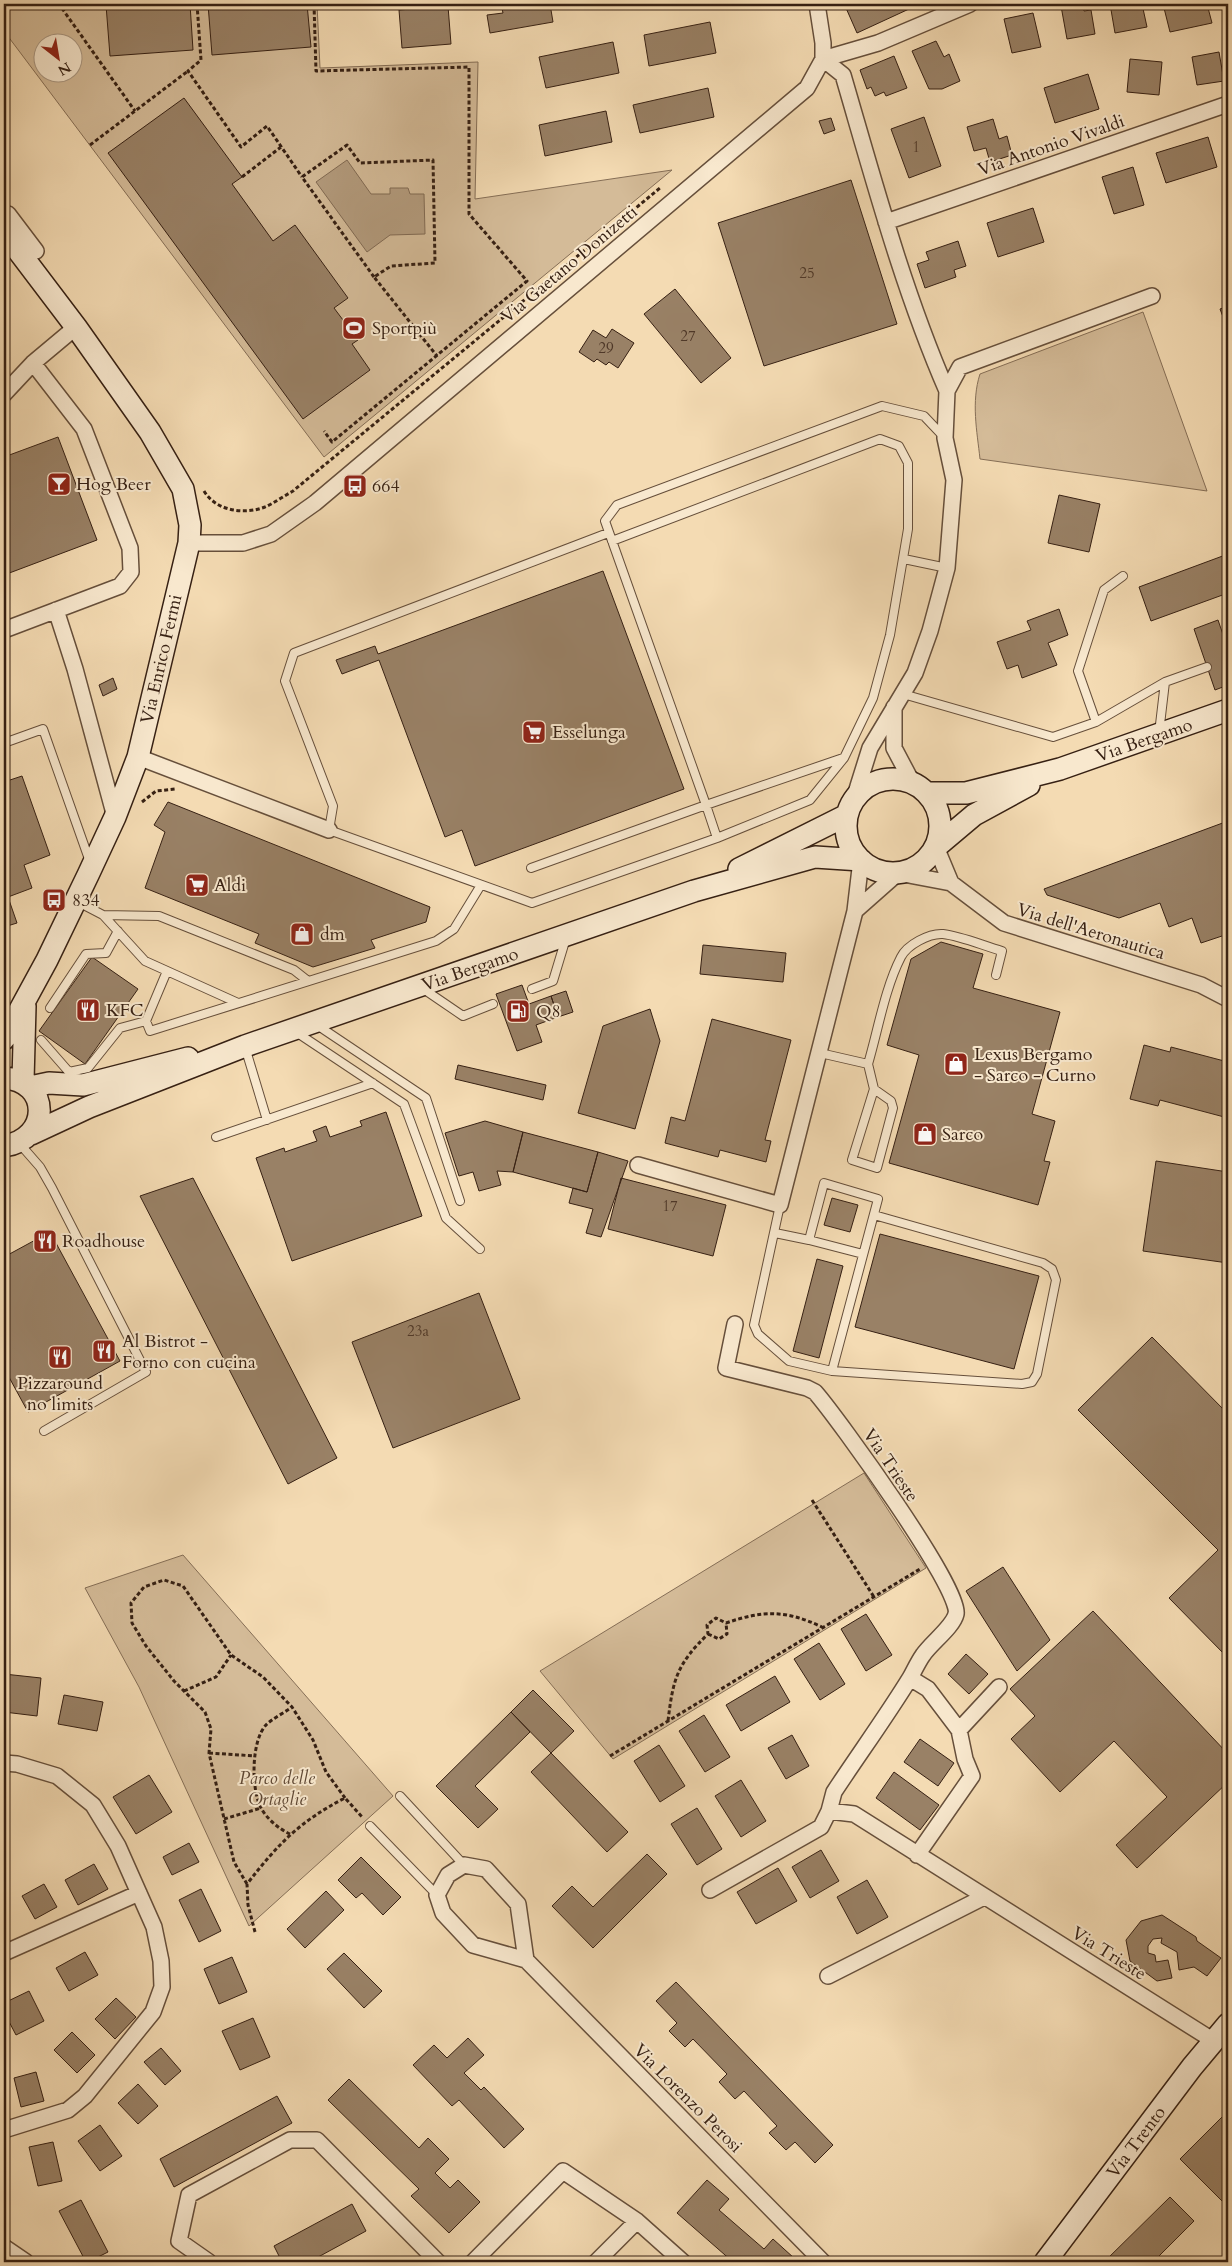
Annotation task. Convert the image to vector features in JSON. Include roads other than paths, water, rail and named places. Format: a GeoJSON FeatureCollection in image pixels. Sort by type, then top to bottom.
{"type":"FeatureCollection","features":[{"type":"Feature","properties":{"kind":"main road","name":"Via Enrico Fermi"},"geometry":{"type":"LineString","coordinates":[[4,1039],[92,866],[115,817],[138,757],[189,543],[190,525],[183,489],[150,432],[6,223]]}},
{"type":"Feature","properties":{"kind":"main road","name":"Via Bergamo"},"geometry":{"type":"LineString","coordinates":[[920,788],[966,793],[1060,769],[1228,710]]}},
{"type":"Feature","properties":{"kind":"main road","name":"Via Bergamo"},"geometry":{"type":"LineString","coordinates":[[936,847],[974,815],[1060,769]]}},
{"type":"Feature","properties":{"kind":"main road"},"geometry":{"type":"LineString","coordinates":[[891,778],[920,788],[936,805],[940,819],[940,833],[936,847],[920,864],[898,873],[878,871],[861,860],[851,847],[846,831],[850,807],[870,784],[891,778]]}},
{"type":"Feature","properties":{"kind":"main road","name":"Via Bergamo"},"geometry":{"type":"LineString","coordinates":[[694,891],[850,807]]}},
{"type":"Feature","properties":{"kind":"main road","name":"Via Bergamo"},"geometry":{"type":"LineString","coordinates":[[18,1141],[89,1107],[245,1046],[694,891],[815,857],[861,860]]}},
{"type":"Feature","properties":{"kind":"main road","name":"Via Enrico Fermi"},"geometry":{"type":"LineString","coordinates":[[19,1082],[25,1001]]}},
{"type":"Feature","properties":{"kind":"main road","name":"Via Bergamo"},"geometry":{"type":"LineString","coordinates":[[19,1082],[83,1085],[160,1064],[245,1046]]}},
{"type":"Feature","properties":{"kind":"main road"},"geometry":{"type":"LineString","coordinates":[[18,1141],[38,1121],[38,1108],[19,1082]]}},
{"type":"Feature","properties":{"kind":"main road","name":"Via Trento"},"geometry":{"type":"LineString","coordinates":[[1045,2262],[1228,2024]]}},
{"type":"Feature","properties":{"kind":"street"},"geometry":{"type":"LineString","coordinates":[[817,4],[823,43],[823,59]]}},
{"type":"Feature","properties":{"kind":"street"},"geometry":{"type":"LineString","coordinates":[[823,59],[878,43],[970,4]]}},
{"type":"Feature","properties":{"kind":"street"},"geometry":{"type":"LineString","coordinates":[[823,59],[843,75],[886,222],[930,352],[947,392]]}},
{"type":"Feature","properties":{"kind":"street","name":"Via Gaetano Donizetti"},"geometry":{"type":"LineString","coordinates":[[189,543],[242,544],[271,534],[316,503],[807,88],[823,59]]}},
{"type":"Feature","properties":{"kind":"street","name":"Via Antonio Vivaldi"},"geometry":{"type":"LineString","coordinates":[[886,222],[1228,104]]}},
{"type":"Feature","properties":{"kind":"street"},"geometry":{"type":"LineString","coordinates":[[6,223],[36,251]]}},
{"type":"Feature","properties":{"kind":"street"},"geometry":{"type":"LineString","coordinates":[[850,807],[870,748],[915,673],[930,631],[947,568],[954,480],[945,438],[947,392],[960,367],[1152,296]]}},
{"type":"Feature","properties":{"kind":"street"},"geometry":{"type":"LineString","coordinates":[[4,394],[34,363],[76,327]]}},
{"type":"Feature","properties":{"kind":"street"},"geometry":{"type":"LineString","coordinates":[[4,630],[120,586],[132,572],[130,548],[84,429],[34,363]]}},
{"type":"Feature","properties":{"kind":"street"},"geometry":{"type":"LineString","coordinates":[[56,610],[75,669],[115,817]]}},
{"type":"Feature","properties":{"kind":"street"},"geometry":{"type":"LineString","coordinates":[[898,700],[894,748],[920,788]]}},
{"type":"Feature","properties":{"kind":"street"},"geometry":{"type":"LineString","coordinates":[[138,757],[329,830]]}},
{"type":"Feature","properties":{"kind":"street"},"geometry":{"type":"LineString","coordinates":[[936,847],[951,883]]}},
{"type":"Feature","properties":{"kind":"street"},"geometry":{"type":"LineString","coordinates":[[638,1164],[780,1205],[855,912],[861,860]]}},
{"type":"Feature","properties":{"kind":"street"},"geometry":{"type":"LineString","coordinates":[[855,912],[898,873]]}},
{"type":"Feature","properties":{"kind":"street","name":"Via dell'Aeronautica"},"geometry":{"type":"LineString","coordinates":[[898,873],[951,883],[1004,923],[1201,985],[1228,999]]}},
{"type":"Feature","properties":{"kind":"street","name":"Via Trieste"},"geometry":{"type":"LineString","coordinates":[[710,1890],[821,1827],[829,1811],[834,1792],[910,1678],[922,1656],[957,1614],[954,1598],[933,1561],[869,1464],[815,1392],[807,1388],[726,1368],[735,1324]]}},
{"type":"Feature","properties":{"kind":"street"},"geometry":{"type":"LineString","coordinates":[[910,1678],[928,1689],[958,1730],[972,1776],[917,1855]]}},
{"type":"Feature","properties":{"kind":"street"},"geometry":{"type":"LineString","coordinates":[[958,1730],[999,1687]]}},
{"type":"Feature","properties":{"kind":"street"},"geometry":{"type":"LineString","coordinates":[[4,1762],[57,1776],[93,1805],[118,1846],[154,1926],[161,1961],[162,1987],[153,2012],[85,2096],[68,2110],[4,2130]]}},
{"type":"Feature","properties":{"kind":"street","name":"Via Trieste"},"geometry":{"type":"LineString","coordinates":[[829,1811],[854,1814],[1214,2041]]}},
{"type":"Feature","properties":{"kind":"street"},"geometry":{"type":"LineString","coordinates":[[437,1895],[448,1875],[464,1865],[486,1869],[518,1904],[526,1960]]}},
{"type":"Feature","properties":{"kind":"street"},"geometry":{"type":"LineString","coordinates":[[8,1948],[139,1893]]}},
{"type":"Feature","properties":{"kind":"street","name":"Via Lorenzo Perosi"},"geometry":{"type":"LineString","coordinates":[[437,1895],[443,1913],[473,1944],[526,1960],[823,2262]]}},
{"type":"Feature","properties":{"kind":"street"},"geometry":{"type":"LineString","coordinates":[[828,1976],[984,1897]]}},
{"type":"Feature","properties":{"kind":"street"},"geometry":{"type":"LineString","coordinates":[[209,2262],[179,2241],[189,2195],[290,2140],[317,2140],[438,2262]]}},
{"type":"Feature","properties":{"kind":"street"},"geometry":{"type":"LineString","coordinates":[[473,2262],[563,2172],[637,2221],[683,2262]]}},
{"type":"Feature","properties":{"kind":"street"},"geometry":{"type":"LineString","coordinates":[[596,2262],[637,2221]]}},
{"type":"Feature","properties":{"kind":"street"},"geometry":{"type":"LineString","coordinates":[[4,2247],[26,2262]]}},
{"type":"Feature","properties":{"kind":"lane"},"geometry":{"type":"LineString","coordinates":[[717,838],[605,521],[617,505],[882,406],[924,416],[945,438]]}},
{"type":"Feature","properties":{"kind":"lane"},"geometry":{"type":"LineString","coordinates":[[608,532],[294,653],[285,681],[333,806],[329,830],[532,903],[717,838],[810,800],[844,758],[872,698],[890,635],[908,529],[908,463],[899,446],[880,439],[612,541]]}},
{"type":"Feature","properties":{"kind":"lane"},"geometry":{"type":"LineString","coordinates":[[904,560],[947,568]]}},
{"type":"Feature","properties":{"kind":"lane"},"geometry":{"type":"LineString","coordinates":[[1096,722],[1078,671],[1104,590],[1123,576]]}},
{"type":"Feature","properties":{"kind":"lane"},"geometry":{"type":"LineString","coordinates":[[898,700],[1053,737],[1096,722],[1165,682],[1207,667]]}},
{"type":"Feature","properties":{"kind":"lane"},"geometry":{"type":"LineString","coordinates":[[1159,734],[1165,682]]}},
{"type":"Feature","properties":{"kind":"lane"},"geometry":{"type":"LineString","coordinates":[[4,743],[43,729],[92,866]]}},
{"type":"Feature","properties":{"kind":"lane"},"geometry":{"type":"LineString","coordinates":[[531,868],[844,758]]}},
{"type":"Feature","properties":{"kind":"lane"},"geometry":{"type":"LineString","coordinates":[[167,971],[146,1021],[150,1031],[436,941],[454,929],[481,885]]}},
{"type":"Feature","properties":{"kind":"lane"},"geometry":{"type":"LineString","coordinates":[[75,901],[103,915],[145,961],[238,1003]]}},
{"type":"Feature","properties":{"kind":"lane"},"geometry":{"type":"LineString","coordinates":[[103,915],[159,916],[294,970],[308,981]]}},
{"type":"Feature","properties":{"kind":"lane"},"geometry":{"type":"LineString","coordinates":[[50,1008],[86,954],[106,953],[118,931]]}},
{"type":"Feature","properties":{"kind":"lane"},"geometry":{"type":"LineString","coordinates":[[532,989],[553,982],[567,934]]}},
{"type":"Feature","properties":{"kind":"lane"},"geometry":{"type":"LineString","coordinates":[[874,1090],[891,1101],[893,1108],[877,1168],[852,1160],[874,1090],[868,1064],[901,956],[914,944],[928,937],[942,934],[1002,951],[996,975]]}},
{"type":"Feature","properties":{"kind":"lane"},"geometry":{"type":"LineString","coordinates":[[420,986],[463,1016],[493,1004]]}},
{"type":"Feature","properties":{"kind":"lane"},"geometry":{"type":"LineString","coordinates":[[41,1040],[69,1072],[88,1068],[120,1028],[146,1021]]}},
{"type":"Feature","properties":{"kind":"lane"},"geometry":{"type":"LineString","coordinates":[[313,1023],[426,1098],[460,1201]]}},
{"type":"Feature","properties":{"kind":"lane"},"geometry":{"type":"LineString","coordinates":[[293,1030],[404,1104],[446,1218],[480,1249]]}},
{"type":"Feature","properties":{"kind":"lane"},"geometry":{"type":"LineString","coordinates":[[245,1046],[267,1120]]}},
{"type":"Feature","properties":{"kind":"lane"},"geometry":{"type":"LineString","coordinates":[[820,1053],[868,1064]]}},
{"type":"Feature","properties":{"kind":"lane"},"geometry":{"type":"LineString","coordinates":[[216,1137],[373,1083]]}},
{"type":"Feature","properties":{"kind":"lane"},"geometry":{"type":"LineString","coordinates":[[18,1141],[40,1167],[52,1188],[146,1372],[44,1431]]}},
{"type":"Feature","properties":{"kind":"lane"},"geometry":{"type":"LineString","coordinates":[[809,1240],[824,1183],[878,1199],[832,1371]]}},
{"type":"Feature","properties":{"kind":"lane"},"geometry":{"type":"LineString","coordinates":[[780,1205],[754,1325],[758,1334],[789,1361],[832,1371],[1022,1384],[1032,1382],[1037,1374],[1056,1280],[1052,1268],[1043,1263],[874,1215]]}},
{"type":"Feature","properties":{"kind":"lane"},"geometry":{"type":"LineString","coordinates":[[775,1233],[863,1254]]}},
{"type":"Feature","properties":{"kind":"lane"},"geometry":{"type":"LineString","coordinates":[[400,1796],[464,1865]]}},
{"type":"Feature","properties":{"kind":"lane"},"geometry":{"type":"LineString","coordinates":[[370,1826],[437,1895]]}},
{"type":"Feature","properties":{"kind":"place","name":"Sportpiù"},"geometry":{"type":"Point","coordinates":[354,328]}},
{"type":"Feature","properties":{"kind":"place","name":"Hog Beer"},"geometry":{"type":"Point","coordinates":[59,484]}},
{"type":"Feature","properties":{"kind":"place","name":"664"},"geometry":{"type":"Point","coordinates":[355,486]}},
{"type":"Feature","properties":{"kind":"place","name":"Esselunga"},"geometry":{"type":"Point","coordinates":[534,732]}},
{"type":"Feature","properties":{"kind":"place","name":"Aldi"},"geometry":{"type":"Point","coordinates":[197,885]}},
{"type":"Feature","properties":{"kind":"place","name":"834"},"geometry":{"type":"Point","coordinates":[54,900]}},
{"type":"Feature","properties":{"kind":"place","name":"dm"},"geometry":{"type":"Point","coordinates":[302,934]}},
{"type":"Feature","properties":{"kind":"place","name":"KFC"},"geometry":{"type":"Point","coordinates":[88,1010]}},
{"type":"Feature","properties":{"kind":"place","name":"Q8"},"geometry":{"type":"Point","coordinates":[518,1011]}},
{"type":"Feature","properties":{"kind":"place","name":"Lexus Bergamo - Sarco - Curno"},"geometry":{"type":"Point","coordinates":[956,1064]}},
{"type":"Feature","properties":{"kind":"place","name":"Sarco"},"geometry":{"type":"Point","coordinates":[925,1134]}},
{"type":"Feature","properties":{"kind":"place","name":"Roadhouse"},"geometry":{"type":"Point","coordinates":[45,1241]}},
{"type":"Feature","properties":{"kind":"place","name":"Al Bistrot - Forno con cucina"},"geometry":{"type":"Point","coordinates":[104,1351]}},
{"type":"Feature","properties":{"kind":"place","name":"Pizzaround no limits"},"geometry":{"type":"Point","coordinates":[60,1357]}},
{"type":"Feature","properties":{"kind":"park label","name":"Parco delle Ortaglie"},"geometry":{"type":"Point","coordinates":[277,1788]}}]}
